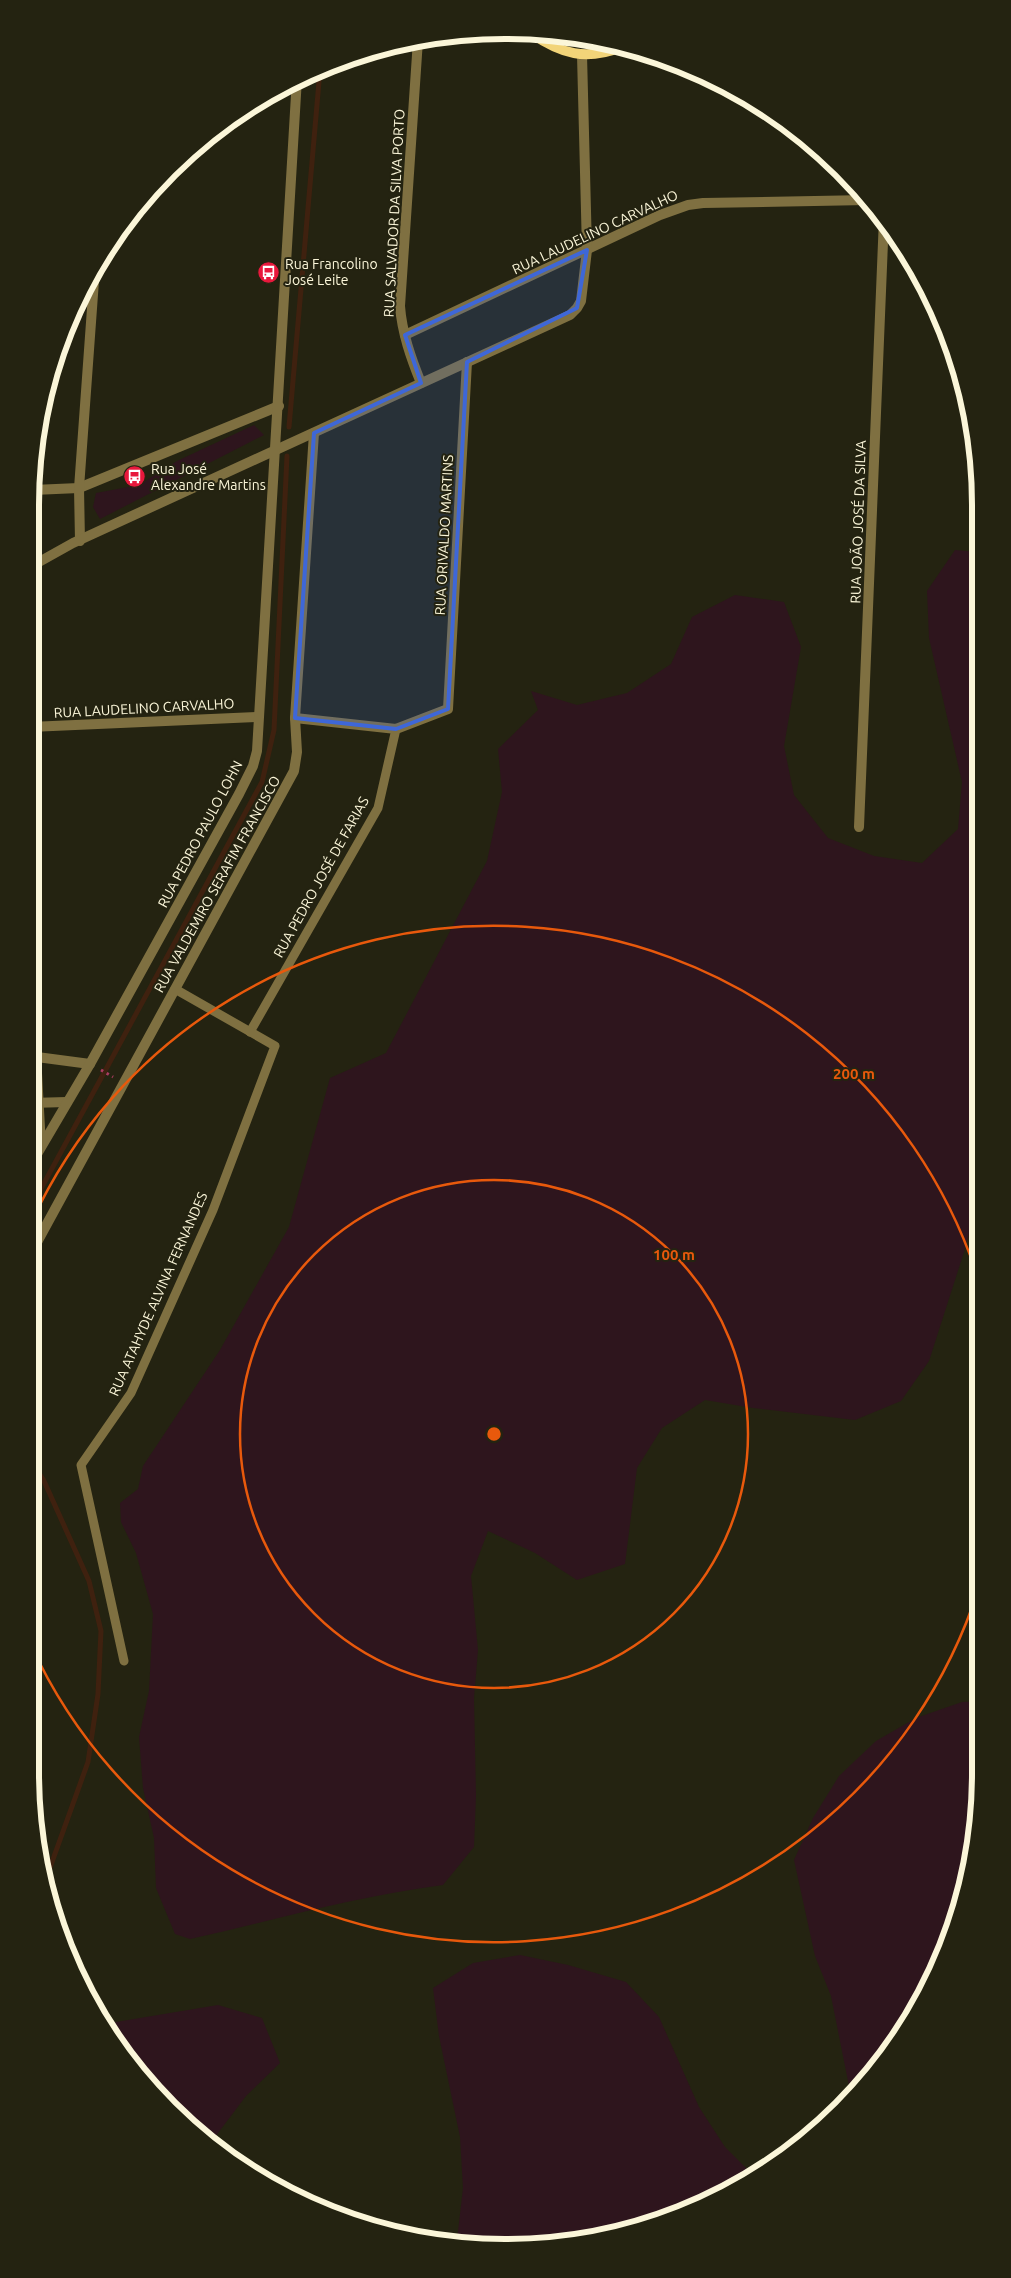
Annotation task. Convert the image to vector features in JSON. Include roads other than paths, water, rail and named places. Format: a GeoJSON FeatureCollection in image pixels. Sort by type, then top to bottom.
{"type":"FeatureCollection","features":[{"type":"Feature","properties":{"kind":"main road"},"geometry":{"type":"LineString","coordinates":[[545,41],[561,50],[582,55],[607,50]]}},
{"type":"Feature","properties":{"kind":"street","name":"RUA SALVADOR DA SILVA PORTO"},"geometry":{"type":"LineString","coordinates":[[417,47],[400,306],[405,335],[421,383]]}},
{"type":"Feature","properties":{"kind":"street"},"geometry":{"type":"LineString","coordinates":[[39,562],[80,540],[570,315],[581,301],[587,250],[582,55]]}},
{"type":"Feature","properties":{"kind":"street"},"geometry":{"type":"LineString","coordinates":[[277,450],[296,88]]}},
{"type":"Feature","properties":{"kind":"street","name":"RUA LAUDELINO CARVALHO"},"geometry":{"type":"LineString","coordinates":[[405,335],[643,222],[688,205],[703,202],[858,200]]}},
{"type":"Feature","properties":{"kind":"street","name":"RUA JOÃO JOSÉ DA SILVA"},"geometry":{"type":"LineString","coordinates":[[860,827],[883,231]]}},
{"type":"Feature","properties":{"kind":"street"},"geometry":{"type":"LineString","coordinates":[[80,540],[79,488],[92,288]]}},
{"type":"Feature","properties":{"kind":"street","name":"RUA ORIVALDO MARTINS"},"geometry":{"type":"LineString","coordinates":[[396,729],[448,709],[467,362]]}},
{"type":"Feature","properties":{"kind":"street"},"geometry":{"type":"LineString","coordinates":[[40,490],[79,488],[279,406]]}},
{"type":"Feature","properties":{"kind":"street","name":"RUA VALDEMIRO SERAFIM FRANCISCO"},"geometry":{"type":"LineString","coordinates":[[39,1238],[294,771],[297,752],[295,718],[314,433]]}},
{"type":"Feature","properties":{"kind":"street","name":"RUA PEDRO PAULO LOHN"},"geometry":{"type":"LineString","coordinates":[[40,1147],[92,1065],[253,766],[257,752],[277,450]]}},
{"type":"Feature","properties":{"kind":"street","name":"RUA LAUDELINO CARVALHO"},"geometry":{"type":"LineString","coordinates":[[39,727],[258,717]]}},
{"type":"Feature","properties":{"kind":"street"},"geometry":{"type":"LineString","coordinates":[[295,718],[396,729]]}},
{"type":"Feature","properties":{"kind":"street"},"geometry":{"type":"LineString","coordinates":[[39,1058],[92,1065]]}},
{"type":"Feature","properties":{"kind":"street"},"geometry":{"type":"LineString","coordinates":[[39,1103],[67,1102]]}},
{"type":"Feature","properties":{"kind":"street"},"geometry":{"type":"LineString","coordinates":[[39,1140],[40,1147]]}},
{"type":"Feature","properties":{"kind":"lane","name":"RUA PEDRO JOSÉ DE FARIAS"},"geometry":{"type":"LineString","coordinates":[[250,1032],[378,808],[396,729]]}},
{"type":"Feature","properties":{"kind":"lane","name":"RUA ATAHYDE ALVINA FERNANDES"},"geometry":{"type":"LineString","coordinates":[[124,1661],[81,1465],[131,1393],[213,1210],[275,1046],[175,989]]}},
{"type":"Feature","properties":{"kind":"waterway"},"geometry":{"type":"LineString","coordinates":[[289,427],[319,78]]}},
{"type":"Feature","properties":{"kind":"waterway"},"geometry":{"type":"LineString","coordinates":[[39,1192],[262,782],[274,730],[287,456]]}},
{"type":"Feature","properties":{"kind":"waterway"},"geometry":{"type":"LineString","coordinates":[[39,1474],[89,1581],[101,1631],[98,1694],[88,1762],[49,1870]]}},
{"type":"Feature","properties":{"kind":"place","name":"Rua Francolino José Leite"},"geometry":{"type":"Point","coordinates":[269,272]}},
{"type":"Feature","properties":{"kind":"place","name":"Rua José Alexandre Martins"},"geometry":{"type":"Point","coordinates":[135,477]}}]}
